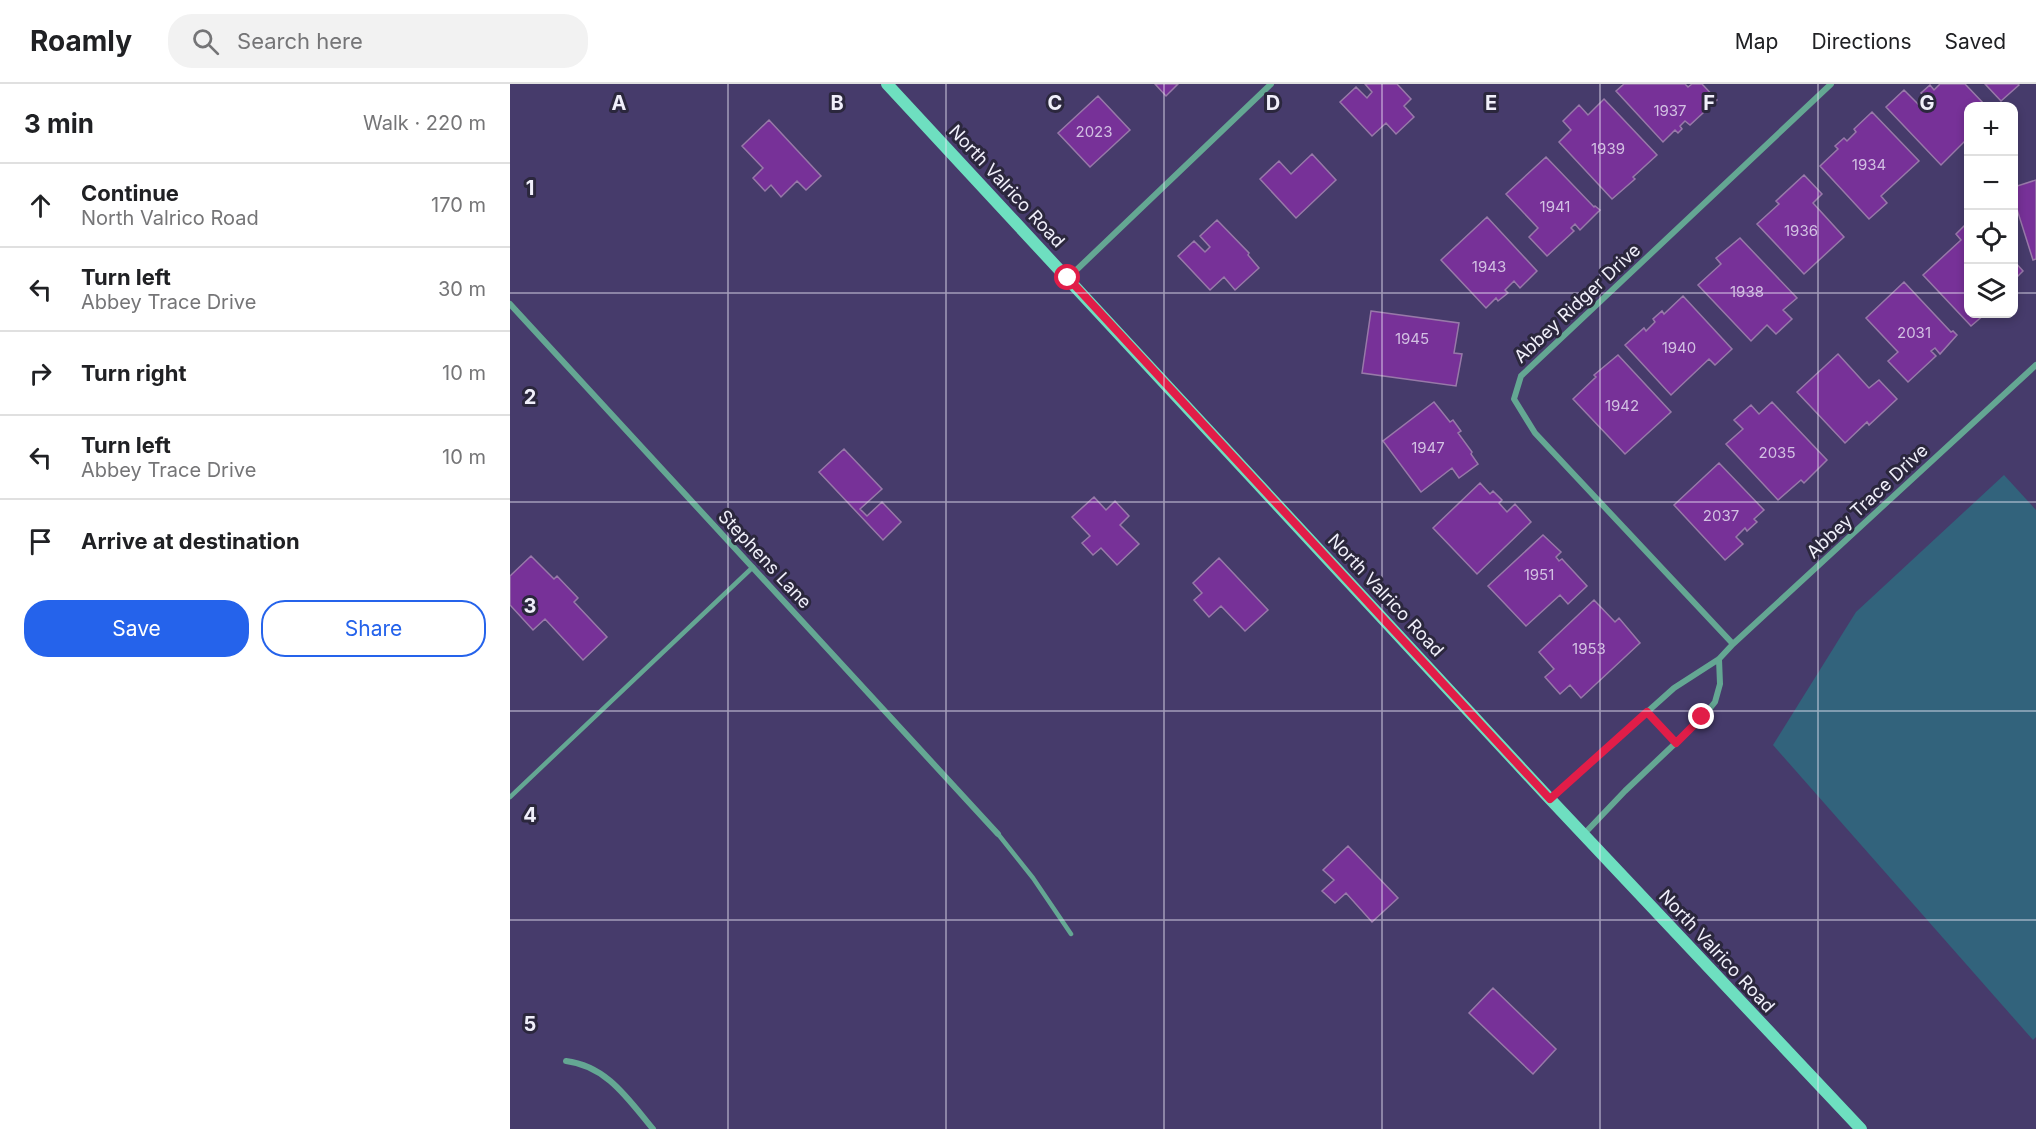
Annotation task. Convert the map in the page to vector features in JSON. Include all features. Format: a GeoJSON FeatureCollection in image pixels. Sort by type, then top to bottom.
{"type":"FeatureCollection","features":[{"type":"Feature","properties":{"kind":"street","name":"North Valrico Road"},"geometry":{"type":"LineString","coordinates":[[887,84],[1550,799],[1861,1129]]}},
{"type":"Feature","properties":{"kind":"street"},"geometry":{"type":"LineString","coordinates":[[1068,278],[1271,84]]}},
{"type":"Feature","properties":{"kind":"street","name":"Abbey Ridger Drive"},"geometry":{"type":"LineString","coordinates":[[1733,644],[1535,433],[1514,399],[1521,376],[1831,84]]}},
{"type":"Feature","properties":{"kind":"street","name":"Stephens Lane"},"geometry":{"type":"LineString","coordinates":[[510,304],[998,834]]}},
{"type":"Feature","properties":{"kind":"street","name":"Abbey Trace Drive"},"geometry":{"type":"LineString","coordinates":[[1550,799],[1674,688],[1719,659],[2036,365]]}},
{"type":"Feature","properties":{"kind":"street"},"geometry":{"type":"LineString","coordinates":[[1584,834],[1715,702],[1720,684],[1719,659]]}},
{"type":"Feature","properties":{"kind":"street"},"geometry":{"type":"LineString","coordinates":[[1647,712],[1676,743]]}},
{"type":"Feature","properties":{"kind":"street"},"geometry":{"type":"LineString","coordinates":[[566,1061],[579,1062],[593,1068],[609,1080],[625,1095],[652,1129]]}},
{"type":"Feature","properties":{"kind":"lane"},"geometry":{"type":"LineString","coordinates":[[510,797],[753,567]]}},
{"type":"Feature","properties":{"kind":"lane"},"geometry":{"type":"LineString","coordinates":[[998,834],[1033,878],[1071,934]]}},
{"type":"Feature","properties":{"kind":"water"},"geometry":{"type":"Polygon","coordinates":[[[2004,475],[2036,510],[2036,1037],[2033,1040],[1773,745],[1856,612],[2004,475]]]}},
{"type":"Feature","properties":{"kind":"building"},"geometry":{"type":"Polygon","coordinates":[[[1155,84],[1178,84],[1166,96],[1155,84]]]}},
{"type":"Feature","properties":{"kind":"building"},"geometry":{"type":"Polygon","coordinates":[[[1365,84],[1397,84],[1411,99],[1404,106],[1414,117],[1396,134],[1386,123],[1372,136],[1340,102],[1356,87],[1367,98],[1372,92],[1365,84]]]}},
{"type":"Feature","properties":{"kind":"building"},"geometry":{"type":"Polygon","coordinates":[[[1624,84],[1685,84],[1688,87],[1692,84],[1702,84],[1717,100],[1690,125],[1685,121],[1678,133],[1675,130],[1663,142],[1616,91],[1624,84]]]}},
{"type":"Feature","properties":{"kind":"building"},"geometry":{"type":"Polygon","coordinates":[[[1940,84],[1965,84],[1982,102],[1964,102],[1964,142],[1941,165],[1886,107],[1904,90],[1918,104],[1926,97],[1921,93],[1930,85],[1934,90],[1940,84]]]}},
{"type":"Feature","properties":{"kind":"building"},"geometry":{"type":"Polygon","coordinates":[[[1985,84],[2018,84],[2019,85],[2001,101],[1985,84]]]}},
{"type":"Feature","properties":{"kind":"building"},"geometry":{"type":"Polygon","coordinates":[[[1098,96],[1130,130],[1090,167],[1058,133],[1098,96]]]}},
{"type":"Feature","properties":{"kind":"building"},"geometry":{"type":"Polygon","coordinates":[[[1604,99],[1657,155],[1612,199],[1559,142],[1571,130],[1563,121],[1579,105],[1588,115],[1604,99]]]}},
{"type":"Feature","properties":{"kind":"building"},"geometry":{"type":"Polygon","coordinates":[[[1872,112],[1919,161],[1881,196],[1887,203],[1869,219],[1820,166],[1838,149],[1835,146],[1844,138],[1847,141],[1856,132],[1854,129],[1872,112]]]}},
{"type":"Feature","properties":{"kind":"building"},"geometry":{"type":"Polygon","coordinates":[[[769,120],[821,176],[806,190],[797,181],[781,197],[771,185],[765,191],[753,178],[763,168],[742,146],[769,120]]]}},
{"type":"Feature","properties":{"kind":"building"},"geometry":{"type":"Polygon","coordinates":[[[1312,154],[1336,180],[1296,218],[1260,179],[1279,161],[1291,174],[1312,154]]]}},
{"type":"Feature","properties":{"kind":"building"},"geometry":{"type":"Polygon","coordinates":[[[1546,157],[1594,207],[1600,210],[1580,230],[1575,224],[1571,228],[1574,231],[1547,256],[1529,237],[1538,228],[1506,194],[1546,157]]]}},
{"type":"Feature","properties":{"kind":"building"},"geometry":{"type":"Polygon","coordinates":[[[1804,175],[1822,194],[1813,203],[1844,237],[1804,274],[1757,224],[1779,204],[1776,201],[1804,175]]]}},
{"type":"Feature","properties":{"kind":"building"},"geometry":{"type":"Polygon","coordinates":[[[2036,180],[2036,259],[2033,260],[2018,213],[2018,186],[2036,180]]]}},
{"type":"Feature","properties":{"kind":"building"},"geometry":{"type":"Polygon","coordinates":[[[1487,217],[1537,271],[1520,288],[1514,281],[1505,290],[1508,293],[1498,301],[1496,298],[1486,308],[1441,260],[1487,217]]]}},
{"type":"Feature","properties":{"kind":"building"},"geometry":{"type":"Polygon","coordinates":[[[1217,220],[1249,253],[1248,255],[1259,268],[1235,290],[1224,277],[1210,290],[1178,256],[1194,241],[1205,252],[1210,247],[1200,236],[1217,220]]]}},
{"type":"Feature","properties":{"kind":"building"},"geometry":{"type":"Polygon","coordinates":[[[1964,226],[1964,318],[1980,318],[1971,326],[1923,275],[1961,240],[1956,234],[1964,226]]]}},
{"type":"Feature","properties":{"kind":"building"},"geometry":{"type":"Polygon","coordinates":[[[1740,238],[1797,298],[1783,310],[1792,319],[1776,334],[1767,325],[1751,341],[1698,285],[1721,264],[1716,258],[1740,238]]]}},
{"type":"Feature","properties":{"kind":"building"},"geometry":{"type":"Polygon","coordinates":[[[2018,265],[2023,271],[2018,276],[2018,265]]]}},
{"type":"Feature","properties":{"kind":"building"},"geometry":{"type":"Polygon","coordinates":[[[1904,282],[1951,332],[1957,335],[1940,354],[1935,348],[1931,351],[1936,356],[1908,382],[1888,361],[1898,352],[1866,318],[1904,282]]]}},
{"type":"Feature","properties":{"kind":"building"},"geometry":{"type":"Polygon","coordinates":[[[1683,296],[1732,349],[1715,365],[1709,359],[1671,395],[1625,345],[1644,328],[1646,331],[1655,322],[1653,319],[1662,311],[1664,314],[1683,296]]]}},
{"type":"Feature","properties":{"kind":"building"},"geometry":{"type":"Polygon","coordinates":[[[1371,311],[1459,323],[1454,353],[1462,354],[1456,386],[1362,373],[1371,311]]]}},
{"type":"Feature","properties":{"kind":"building"},"geometry":{"type":"Polygon","coordinates":[[[1838,354],[1869,388],[1879,380],[1897,399],[1869,425],[1867,422],[1845,443],[1797,392],[1838,354]]]}},
{"type":"Feature","properties":{"kind":"building"},"geometry":{"type":"Polygon","coordinates":[[[1618,355],[1671,412],[1625,454],[1573,399],[1596,377],[1594,375],[1618,355]]]}},
{"type":"Feature","properties":{"kind":"building"},"geometry":{"type":"Polygon","coordinates":[[[1434,402],[1450,422],[1453,420],[1461,431],[1458,433],[1478,464],[1459,478],[1452,468],[1421,492],[1383,441],[1434,402]]]}},
{"type":"Feature","properties":{"kind":"building"},"geometry":{"type":"Polygon","coordinates":[[[1772,402],[1827,460],[1804,483],[1801,480],[1778,500],[1726,444],[1743,429],[1734,420],[1751,405],[1759,414],[1772,402]]]}},
{"type":"Feature","properties":{"kind":"building"},"geometry":{"type":"Polygon","coordinates":[[[844,449],[882,489],[860,509],[867,516],[882,502],[901,522],[883,540],[819,472],[844,449]]]}},
{"type":"Feature","properties":{"kind":"building"},"geometry":{"type":"Polygon","coordinates":[[[1719,463],[1764,510],[1754,519],[1757,522],[1747,531],[1745,528],[1736,537],[1743,544],[1725,560],[1674,505],[1719,463]]]}},
{"type":"Feature","properties":{"kind":"building"},"geometry":{"type":"Polygon","coordinates":[[[1480,483],[1490,494],[1493,491],[1502,500],[1499,503],[1507,512],[1515,504],[1531,522],[1477,574],[1433,528],[1480,483]]]}},
{"type":"Feature","properties":{"kind":"building"},"geometry":{"type":"Polygon","coordinates":[[[1094,497],[1106,510],[1115,501],[1129,516],[1120,525],[1139,544],[1117,565],[1101,548],[1093,555],[1082,543],[1090,536],[1072,517],[1094,497]]]}},
{"type":"Feature","properties":{"kind":"building"},"geometry":{"type":"Polygon","coordinates":[[[1543,535],[1561,552],[1556,557],[1559,561],[1562,559],[1587,586],[1568,604],[1560,595],[1526,626],[1488,586],[1543,535]]]}},
{"type":"Feature","properties":{"kind":"building"},"geometry":{"type":"Polygon","coordinates":[[[531,556],[554,579],[557,576],[578,598],[574,602],[607,637],[583,660],[545,619],[533,630],[510,605],[510,576],[531,556]]]}},
{"type":"Feature","properties":{"kind":"building"},"geometry":{"type":"Polygon","coordinates":[[[1219,558],[1268,610],[1245,631],[1221,606],[1209,617],[1194,600],[1202,593],[1193,583],[1219,558]]]}},
{"type":"Feature","properties":{"kind":"building"},"geometry":{"type":"Polygon","coordinates":[[[1594,600],[1615,622],[1619,618],[1640,643],[1581,698],[1570,685],[1560,694],[1545,677],[1554,669],[1539,652],[1594,600]]]}},
{"type":"Feature","properties":{"kind":"building"},"geometry":{"type":"Polygon","coordinates":[[[1348,846],[1398,898],[1372,922],[1346,893],[1335,903],[1322,891],[1334,880],[1323,870],[1348,846]]]}},
{"type":"Feature","properties":{"kind":"building"},"geometry":{"type":"Polygon","coordinates":[[[1493,988],[1556,1049],[1533,1074],[1469,1013],[1493,988]]]}},
{"type":"Feature","properties":{"kind":"route"},"geometry":{"type":"LineString","coordinates":[[1068,278],[1550,799],[1647,712],[1676,743],[1702,717]]}}]}
